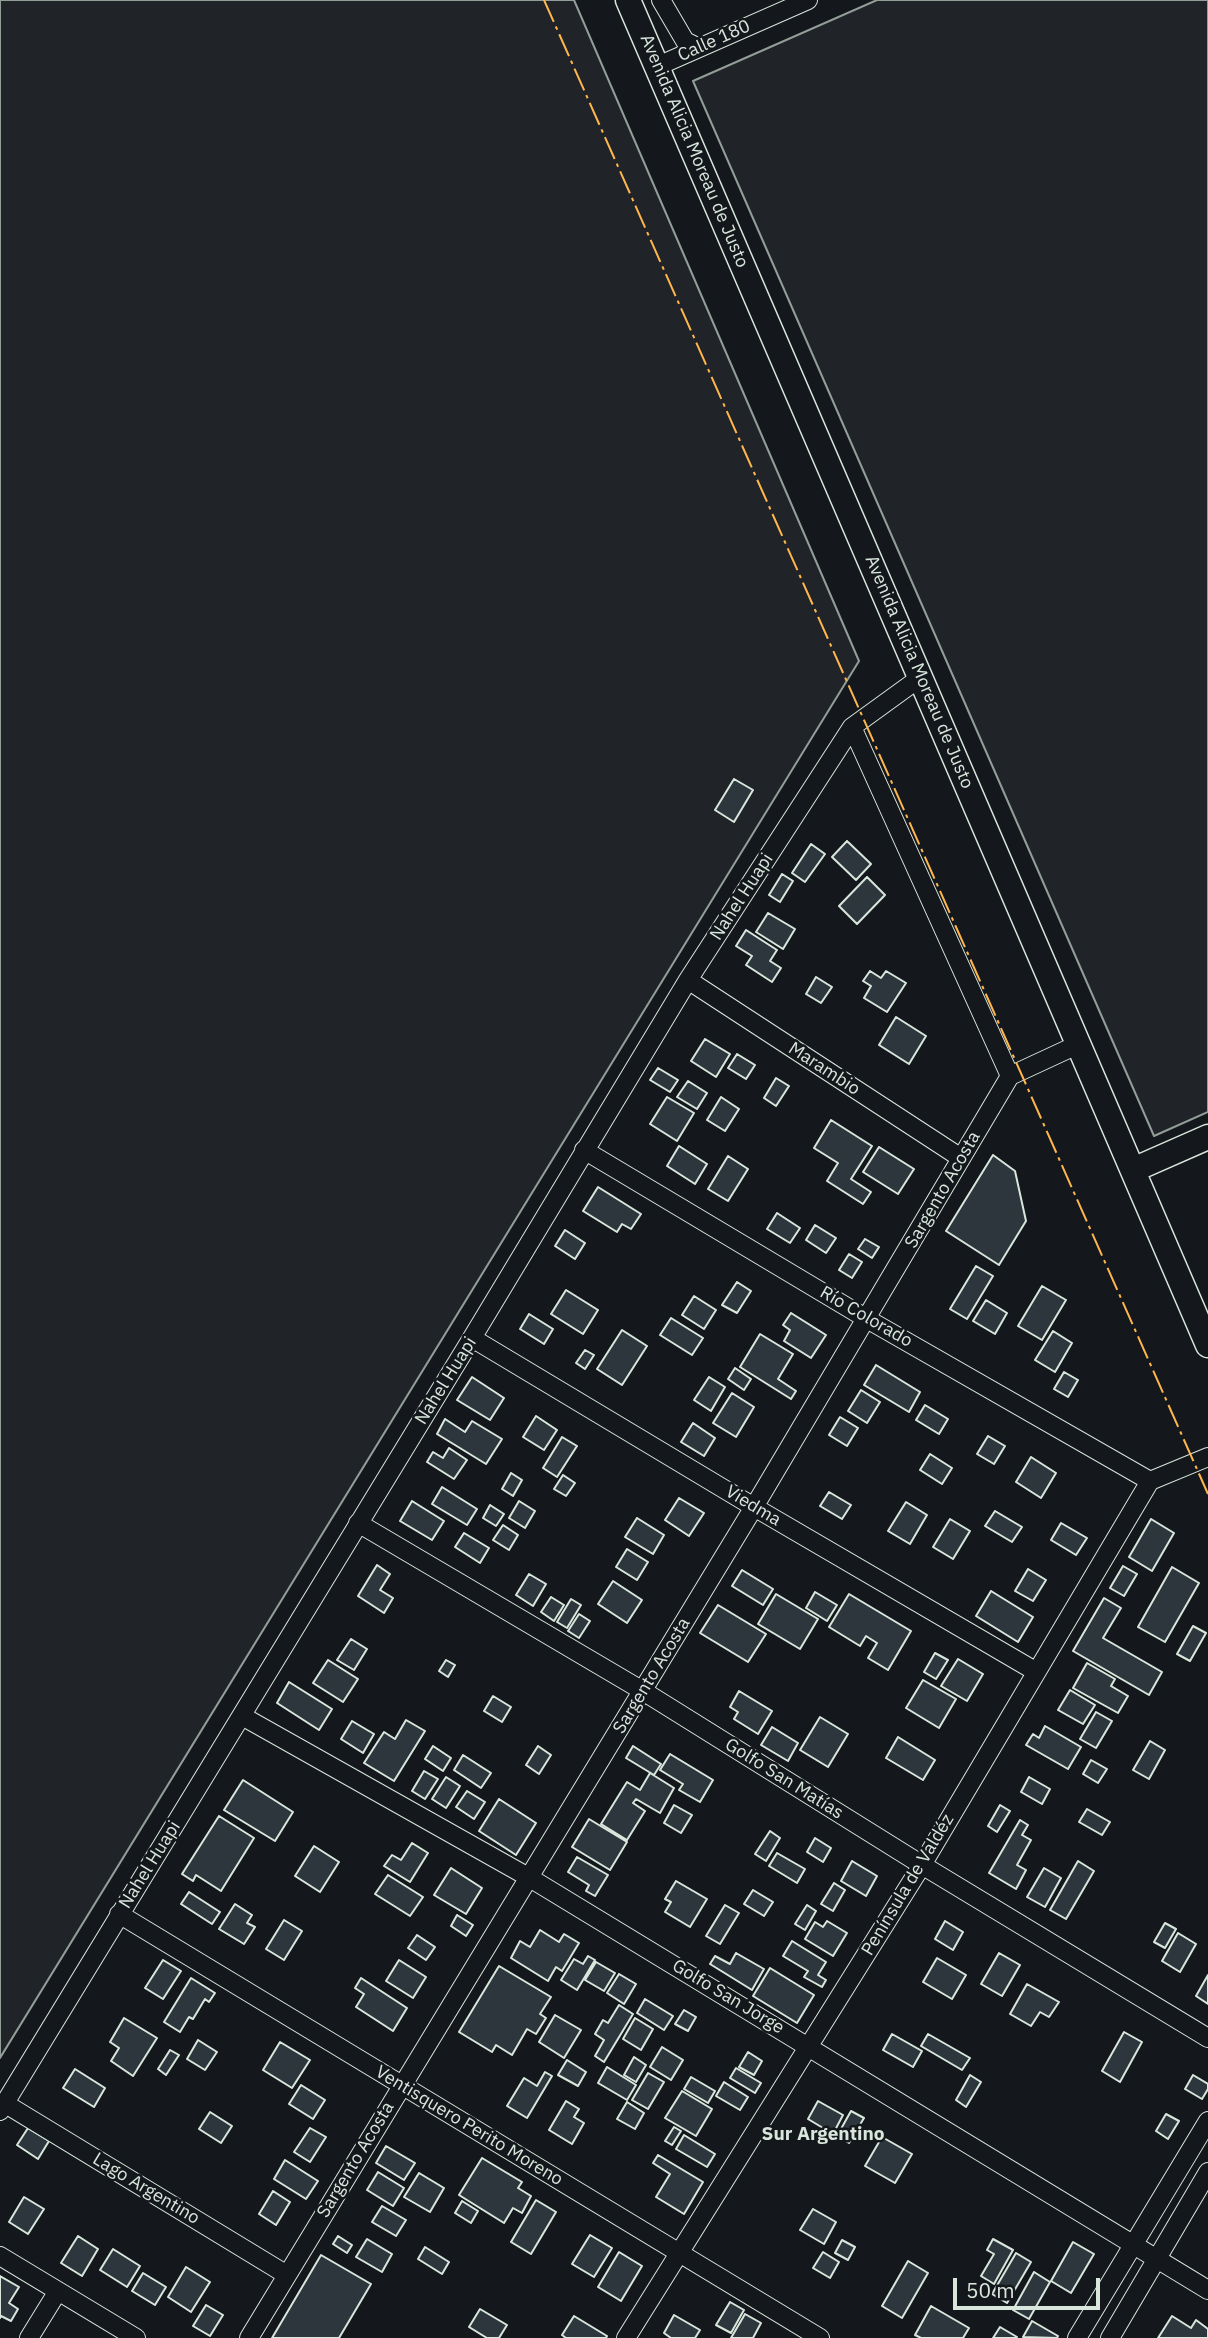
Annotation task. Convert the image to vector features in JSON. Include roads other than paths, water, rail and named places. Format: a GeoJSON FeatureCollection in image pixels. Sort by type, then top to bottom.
{"type":"FeatureCollection","features":[{"type":"Feature","properties":{"kind":"main road","name":"Avenida Alicia Moreau de Justo"},"geometry":{"type":"LineString","coordinates":[[628,0],[1208,1345]]}},
{"type":"Feature","properties":{"kind":"main road"},"geometry":{"type":"LineString","coordinates":[[1133,1170],[1208,1137]]}},
{"type":"Feature","properties":{"kind":"street"},"geometry":{"type":"LineString","coordinates":[[661,0],[685,41],[699,48]]}},
{"type":"Feature","properties":{"kind":"street","name":"Calle 180"},"geometry":{"type":"LineString","coordinates":[[658,66],[808,0]]}},
{"type":"Feature","properties":{"kind":"street","name":"Nahel Huapi"},"geometry":{"type":"LineString","coordinates":[[2,2107],[688,980],[852,727],[921,677]]}},
{"type":"Feature","properties":{"kind":"street"},"geometry":{"type":"LineString","coordinates":[[852,727],[1010,1076],[1079,1044]]}},
{"type":"Feature","properties":{"kind":"street","name":"Marambio"},"geometry":{"type":"LineString","coordinates":[[688,980],[961,1158]]}},
{"type":"Feature","properties":{"kind":"street","name":"Sargento Acosta"},"geometry":{"type":"LineString","coordinates":[[249,2338],[754,1507],[1010,1076]]}},
{"type":"Feature","properties":{"kind":"street","name":"Río Colorado"},"geometry":{"type":"LineString","coordinates":[[584,1150],[867,1319],[1150,1481]]}},
{"type":"Feature","properties":{"kind":"street","name":"Viedma"},"geometry":{"type":"LineString","coordinates":[[472,1338],[1035,1671]]}},
{"type":"Feature","properties":{"kind":"street"},"geometry":{"type":"LineString","coordinates":[[1150,1481],[1208,1457]]}},
{"type":"Feature","properties":{"kind":"street","name":"Península de Valdéz"},"geometry":{"type":"LineString","coordinates":[[626,2338],[922,1865],[1150,1481]]}},
{"type":"Feature","properties":{"kind":"street","name":"Golfo San Matías"},"geometry":{"type":"LineString","coordinates":[[358,1523],[643,1691],[922,1865],[1208,2038]]}},
{"type":"Feature","properties":{"kind":"street","name":"Golfo San Jorge"},"geometry":{"type":"LineString","coordinates":[[242,1716],[530,1878],[1208,2290]]}},
{"type":"Feature","properties":{"kind":"street","name":"Ventisquero Perito Moreno"},"geometry":{"type":"LineString","coordinates":[[119,1914],[820,2338]]}},
{"type":"Feature","properties":{"kind":"street","name":"Lago Argentino"},"geometry":{"type":"LineString","coordinates":[[2,2107],[287,2275]]}},
{"type":"Feature","properties":{"kind":"street"},"geometry":{"type":"LineString","coordinates":[[1077,2338],[1208,2121]]}},
{"type":"Feature","properties":{"kind":"street"},"geometry":{"type":"LineString","coordinates":[[1110,2338],[1208,2172]]}},
{"type":"Feature","properties":{"kind":"street"},"geometry":{"type":"LineString","coordinates":[[0,2256],[136,2338]]}},
{"type":"Feature","properties":{"kind":"street"},"geometry":{"type":"LineString","coordinates":[[29,2338],[58,2291]]}},
{"type":"Feature","properties":{"kind":"district","name":"Sur Argentino"},"geometry":{"type":"Point","coordinates":[823,2135]}}]}
